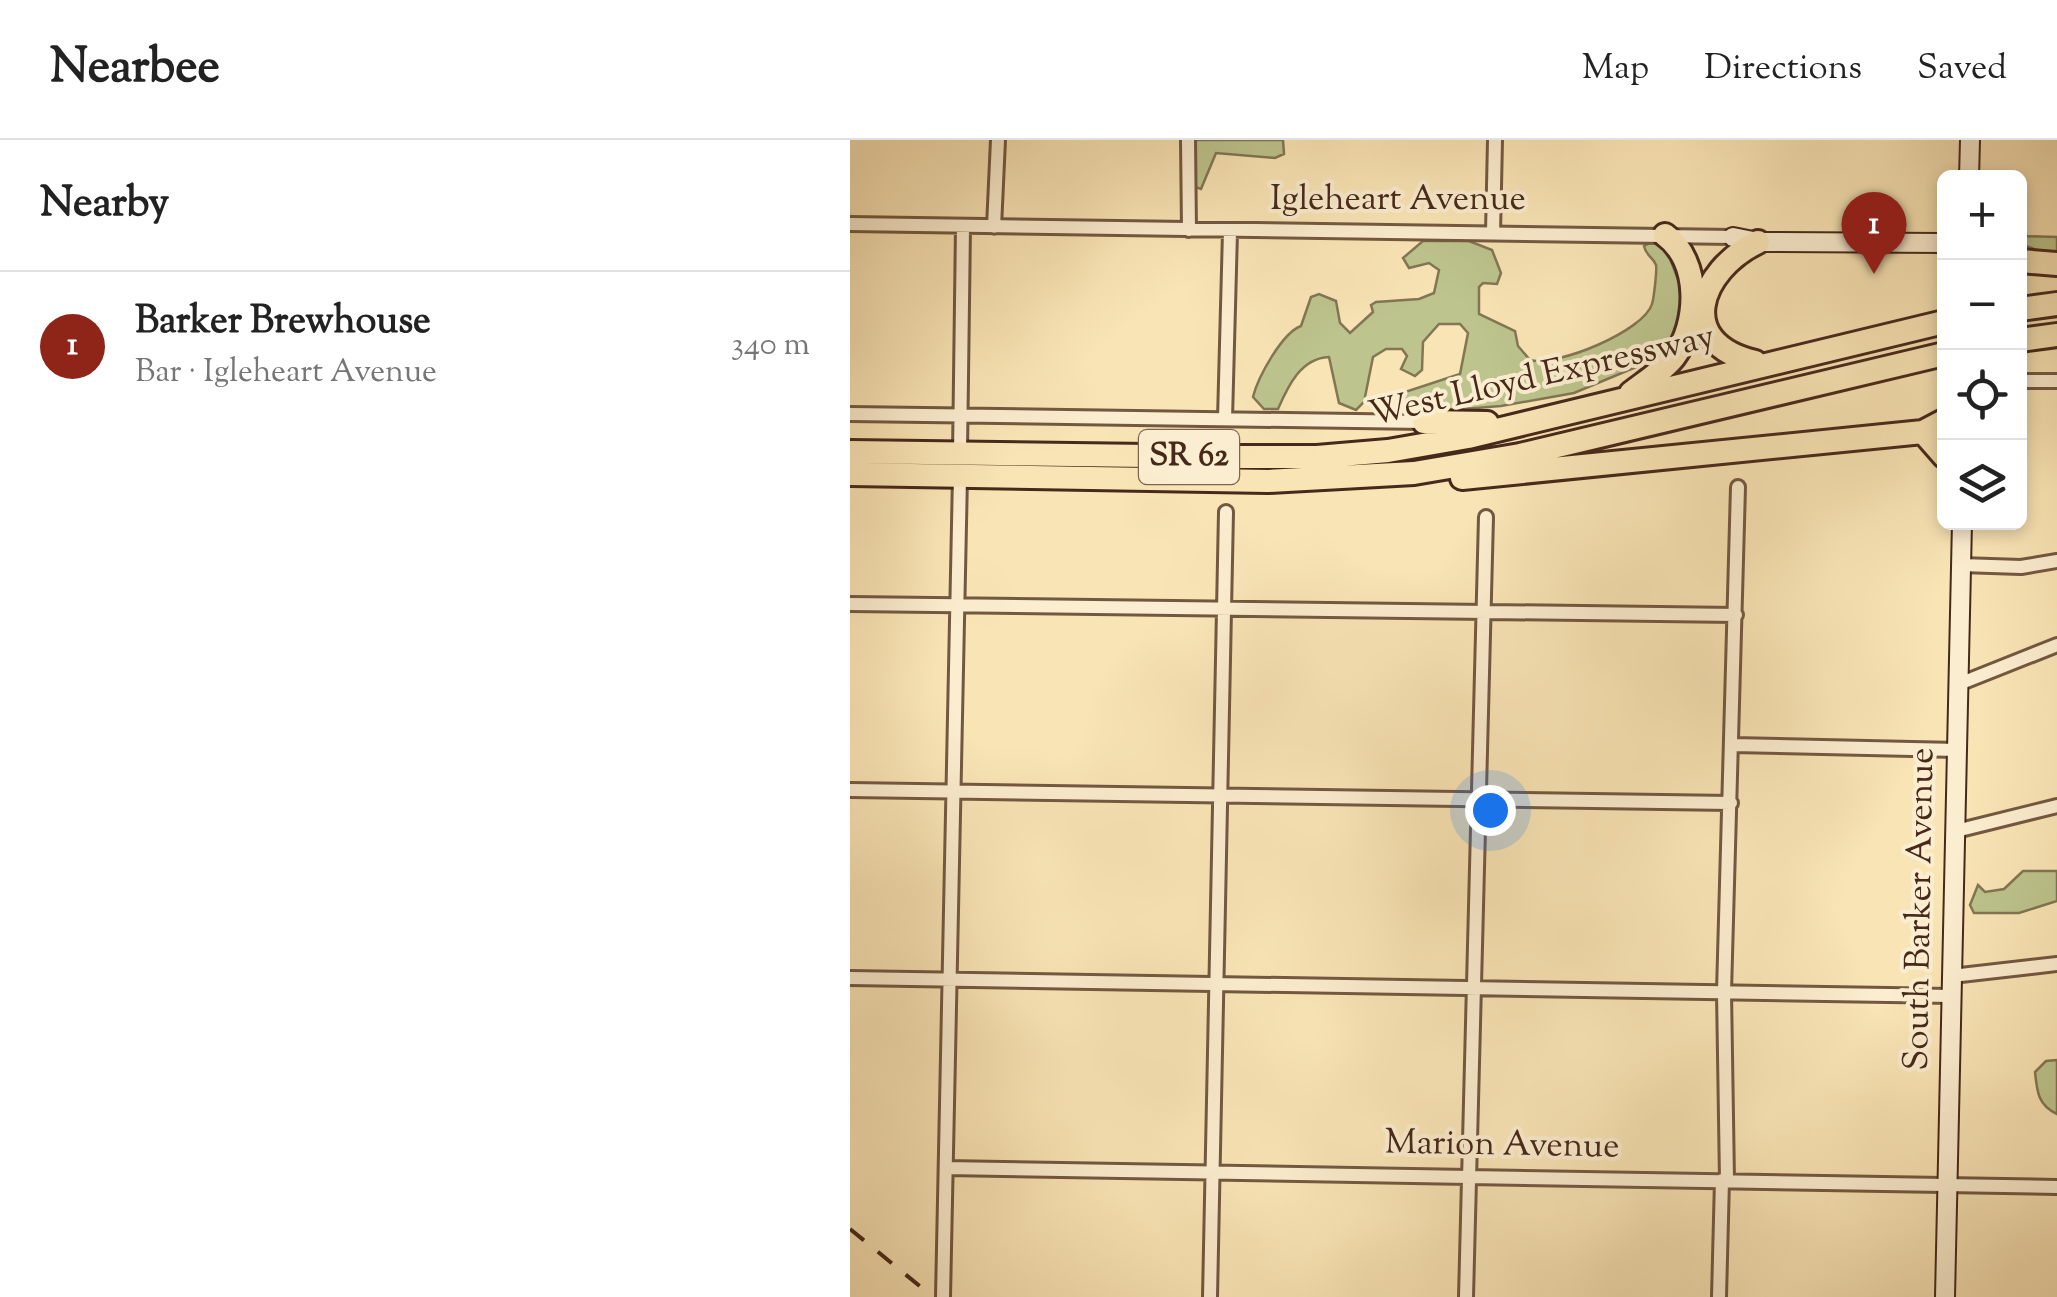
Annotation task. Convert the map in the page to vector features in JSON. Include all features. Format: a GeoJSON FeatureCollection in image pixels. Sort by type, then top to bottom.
{"type":"FeatureCollection","features":[{"type":"Feature","properties":{"kind":"highway"},"geometry":{"type":"LineString","coordinates":[[1666,235],[1688,257],[1693,290]]}},
{"type":"Feature","properties":{"kind":"highway"},"geometry":{"type":"LineString","coordinates":[[1625,398],[1676,354],[1693,290],[1708,263],[1733,238]]}},
{"type":"Feature","properties":{"kind":"highway"},"geometry":{"type":"LineString","coordinates":[[1758,242],[1736,253],[1716,275],[1706,294],[1703,315],[1709,336],[1721,352],[1763,364]]}},
{"type":"Feature","properties":{"kind":"highway"},"geometry":{"type":"LineString","coordinates":[[2027,262],[2057,264]]}},
{"type":"Feature","properties":{"kind":"highway"},"geometry":{"type":"LineString","coordinates":[[2027,308],[2057,304]]}},
{"type":"Feature","properties":{"kind":"highway","name":"West Lloyd Expressway"},"geometry":{"type":"LineString","coordinates":[[850,474],[960,464],[1317,457],[1388,451],[1525,423],[1937,324]]}},
{"type":"Feature","properties":{"kind":"highway"},"geometry":{"type":"LineString","coordinates":[[2027,339],[2057,335]]}},
{"type":"Feature","properties":{"kind":"highway","name":"West Lloyd Expressway"},"geometry":{"type":"LineString","coordinates":[[850,452],[960,464],[1268,481],[1414,473],[1520,456],[1937,356]]}},
{"type":"Feature","properties":{"kind":"highway"},"geometry":{"type":"LineString","coordinates":[[1424,422],[1525,423]]}},
{"type":"Feature","properties":{"kind":"highway"},"geometry":{"type":"LineString","coordinates":[[1414,473],[1477,479],[1922,432],[1937,424]]}},
{"type":"Feature","properties":{"kind":"highway"},"geometry":{"type":"LineString","coordinates":[[1922,432],[1937,448]]}},
{"type":"Feature","properties":{"kind":"main road"},"geometry":{"type":"LineString","coordinates":[[1969,170],[1970,140]]}},
{"type":"Feature","properties":{"kind":"main road","name":"Igleheart Avenue"},"geometry":{"type":"LineString","coordinates":[[1733,238],[1758,242],[1937,242]]}},
{"type":"Feature","properties":{"kind":"main road","name":"South Barker Avenue"},"geometry":{"type":"LineString","coordinates":[[1945,1297],[1962,530]]}},
{"type":"Feature","properties":{"kind":"street"},"geometry":{"type":"LineString","coordinates":[[994,227],[998,140]]}},
{"type":"Feature","properties":{"kind":"street"},"geometry":{"type":"LineString","coordinates":[[1188,140],[1188,230]]}},
{"type":"Feature","properties":{"kind":"street"},"geometry":{"type":"LineString","coordinates":[[1493,233],[1495,140]]}},
{"type":"Feature","properties":{"kind":"street","name":"Igleheart Avenue"},"geometry":{"type":"LineString","coordinates":[[850,224],[1733,238]]}},
{"type":"Feature","properties":{"kind":"street"},"geometry":{"type":"LineString","coordinates":[[943,1297],[963,226]]}},
{"type":"Feature","properties":{"kind":"street"},"geometry":{"type":"LineString","coordinates":[[1225,418],[1230,232]]}},
{"type":"Feature","properties":{"kind":"street"},"geometry":{"type":"LineString","coordinates":[[2027,380],[2057,380]]}},
{"type":"Feature","properties":{"kind":"street"},"geometry":{"type":"LineString","coordinates":[[850,414],[1424,422]]}},
{"type":"Feature","properties":{"kind":"street"},"geometry":{"type":"LineString","coordinates":[[1719,1297],[1738,487]]}},
{"type":"Feature","properties":{"kind":"street"},"geometry":{"type":"LineString","coordinates":[[1210,1297],[1226,512]]}},
{"type":"Feature","properties":{"kind":"street"},"geometry":{"type":"LineString","coordinates":[[1466,1297],[1486,516]]}},
{"type":"Feature","properties":{"kind":"street"},"geometry":{"type":"LineString","coordinates":[[1961,565],[2021,567],[2057,561]]}},
{"type":"Feature","properties":{"kind":"street"},"geometry":{"type":"LineString","coordinates":[[850,604],[1736,615]]}},
{"type":"Feature","properties":{"kind":"street"},"geometry":{"type":"LineString","coordinates":[[1958,684],[2057,645]]}},
{"type":"Feature","properties":{"kind":"street"},"geometry":{"type":"LineString","coordinates":[[1733,745],[1957,750]]}},
{"type":"Feature","properties":{"kind":"street"},"geometry":{"type":"LineString","coordinates":[[850,790],[1731,802]]}},
{"type":"Feature","properties":{"kind":"street"},"geometry":{"type":"LineString","coordinates":[[1956,831],[2057,806]]}},
{"type":"Feature","properties":{"kind":"street"},"geometry":{"type":"LineString","coordinates":[[1952,976],[2057,964]]}},
{"type":"Feature","properties":{"kind":"street"},"geometry":{"type":"LineString","coordinates":[[850,978],[1952,996]]}},
{"type":"Feature","properties":{"kind":"street","name":"Marion Avenue"},"geometry":{"type":"LineString","coordinates":[[946,1168],[2057,1187]]}},
{"type":"Feature","properties":{"kind":"green space"},"geometry":{"type":"Polygon","coordinates":[[[1196,140],[1283,140],[1284,154],[1275,158],[1216,153],[1201,189],[1192,186],[1196,140]]]}},
{"type":"Feature","properties":{"kind":"green space"},"geometry":{"type":"Polygon","coordinates":[[[2027,236],[2057,237],[2057,257],[2027,246],[2027,236]]]}},
{"type":"Feature","properties":{"kind":"green space"},"geometry":{"type":"Polygon","coordinates":[[[1656,240],[1666,248],[1682,290],[1675,338],[1658,358],[1574,393],[1501,406],[1414,413],[1399,403],[1405,392],[1460,374],[1468,333],[1460,324],[1439,324],[1423,342],[1422,370],[1415,376],[1401,369],[1407,356],[1402,349],[1386,349],[1373,357],[1364,402],[1356,410],[1339,403],[1329,357],[1303,368],[1278,409],[1264,409],[1253,397],[1272,357],[1286,337],[1301,326],[1311,297],[1319,294],[1336,301],[1340,323],[1350,333],[1373,312],[1371,305],[1376,302],[1419,299],[1434,293],[1439,270],[1429,263],[1409,268],[1403,258],[1423,241],[1469,241],[1492,250],[1501,273],[1497,284],[1483,283],[1479,287],[1479,314],[1515,331],[1518,346],[1530,360],[1543,361],[1598,345],[1646,314],[1653,301],[1656,268],[1644,246],[1656,240]]]}},
{"type":"Feature","properties":{"kind":"green space"},"geometry":{"type":"Polygon","coordinates":[[[2023,871],[2057,871],[2057,901],[2019,913],[1974,913],[1970,905],[1978,885],[1985,892],[2004,889],[2023,871]]]}},
{"type":"Feature","properties":{"kind":"green space"},"geometry":{"type":"Polygon","coordinates":[[[2057,1060],[2057,1114],[2040,1097],[2035,1072],[2046,1061],[2057,1060]]]}},
{"type":"Feature","properties":{"kind":"railway"},"geometry":{"type":"LineString","coordinates":[[850,1229],[933,1297]]}},
{"type":"Feature","properties":{"kind":"place","name":"Barker Brewhouse"},"geometry":{"type":"Point","coordinates":[1874,274]}}]}
